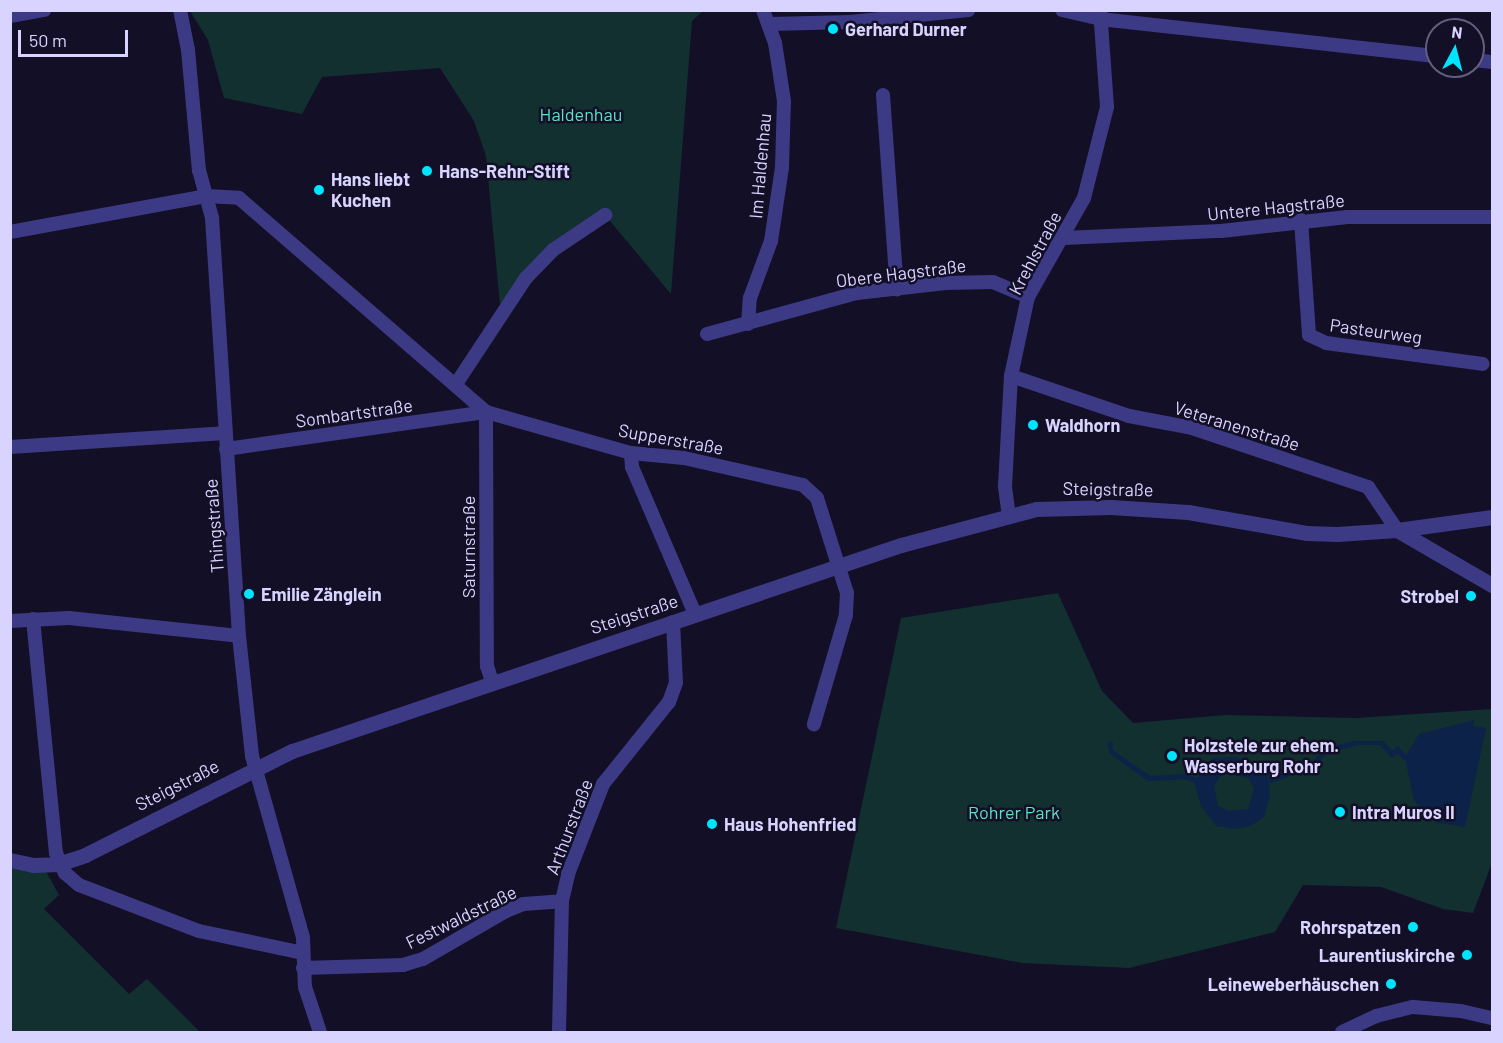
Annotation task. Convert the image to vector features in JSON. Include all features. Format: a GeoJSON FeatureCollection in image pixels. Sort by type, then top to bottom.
{"type":"FeatureCollection","features":[{"type":"Feature","properties":{"kind":"street"},"geometry":{"type":"LineString","coordinates":[[10,16],[44,10]]}},
{"type":"Feature","properties":{"kind":"street","name":"Thingstraße"},"geometry":{"type":"LineString","coordinates":[[180,10],[188,50],[198,170],[212,218],[239,636],[256,768],[303,939],[305,987],[320,1032]]}},
{"type":"Feature","properties":{"kind":"street","name":"Im Haldenhau"},"geometry":{"type":"LineString","coordinates":[[748,324],[750,298],[771,242],[782,167],[784,101],[770,24],[763,10]]}},
{"type":"Feature","properties":{"kind":"street"},"geometry":{"type":"LineString","coordinates":[[770,24],[850,22],[968,10]]}},
{"type":"Feature","properties":{"kind":"street"},"geometry":{"type":"LineString","coordinates":[[1062,10],[1425,55]]}},
{"type":"Feature","properties":{"kind":"street","name":"Krehlstraße"},"geometry":{"type":"LineString","coordinates":[[1009,516],[1005,486],[1011,376],[1028,297],[1064,238],[1084,198],[1107,106],[1100,15]]}},
{"type":"Feature","properties":{"kind":"street"},"geometry":{"type":"LineString","coordinates":[[884,94],[897,288]]}},
{"type":"Feature","properties":{"kind":"street","name":"Supperstraße"},"geometry":{"type":"LineString","coordinates":[[10,232],[206,196],[239,198],[262,215],[486,412],[631,453],[684,458],[803,485],[817,498],[847,593],[846,615],[813,724]]}},
{"type":"Feature","properties":{"kind":"street"},"geometry":{"type":"LineString","coordinates":[[456,384],[526,278],[553,250],[605,215]]}},
{"type":"Feature","properties":{"kind":"street","name":"Untere Hagstraße"},"geometry":{"type":"LineString","coordinates":[[1064,238],[1221,231],[1300,220],[1492,217]]}},
{"type":"Feature","properties":{"kind":"street","name":"Pasteurweg"},"geometry":{"type":"LineString","coordinates":[[1300,220],[1306,324],[1315,339],[1483,364]]}},
{"type":"Feature","properties":{"kind":"street","name":"Obere Hagstraße"},"geometry":{"type":"LineString","coordinates":[[707,334],[857,293],[897,288],[993,282],[1028,297]]}},
{"type":"Feature","properties":{"kind":"street","name":"Veteranenstraße"},"geometry":{"type":"LineString","coordinates":[[1011,376],[1129,416],[1192,428],[1368,487],[1397,530]]}},
{"type":"Feature","properties":{"kind":"street","name":"Sombartstraße"},"geometry":{"type":"LineString","coordinates":[[226,449],[486,412]]}},
{"type":"Feature","properties":{"kind":"street","name":"Saturnstraße"},"geometry":{"type":"LineString","coordinates":[[486,412],[487,666],[492,681]]}},
{"type":"Feature","properties":{"kind":"street"},"geometry":{"type":"LineString","coordinates":[[10,447],[225,433]]}},
{"type":"Feature","properties":{"kind":"street"},"geometry":{"type":"LineString","coordinates":[[631,453],[632,467],[695,614]]}},
{"type":"Feature","properties":{"kind":"street","name":"Steigstraße"},"geometry":{"type":"LineString","coordinates":[[10,860],[33,865],[58,864],[85,855],[291,751],[492,681],[840,565],[1009,516],[1057,507],[1111,507],[1188,512],[1307,533],[1397,530],[1492,517]]}},
{"type":"Feature","properties":{"kind":"street"},"geometry":{"type":"LineString","coordinates":[[1437,551],[1441,523]]}},
{"type":"Feature","properties":{"kind":"street"},"geometry":{"type":"LineString","coordinates":[[1397,530],[1437,551],[1492,585]]}},
{"type":"Feature","properties":{"kind":"street"},"geometry":{"type":"LineString","coordinates":[[10,621],[69,618],[239,636]]}},
{"type":"Feature","properties":{"kind":"street"},"geometry":{"type":"LineString","coordinates":[[33,619],[58,864],[79,885],[199,931],[303,953]]}},
{"type":"Feature","properties":{"kind":"street","name":"Arthurstraße"},"geometry":{"type":"LineString","coordinates":[[559,1032],[562,901],[572,864],[603,784],[673,693],[678,654],[673,622]]}},
{"type":"Feature","properties":{"kind":"street","name":"Festwaldstraße"},"geometry":{"type":"LineString","coordinates":[[303,968],[403,965],[423,959],[515,908],[562,901]]}},
{"type":"Feature","properties":{"kind":"street"},"geometry":{"type":"LineString","coordinates":[[1346,1032],[1376,1016],[1413,1007],[1461,1011],[1492,1018]]}},
{"type":"Feature","properties":{"kind":"green space","name":"Haldenhau"},"geometry":{"type":"Polygon","coordinates":[[[190,11],[703,11],[692,21],[671,294],[605,215],[553,250],[501,316],[486,156],[474,121],[440,68],[322,77],[302,114],[224,98],[208,40],[190,11]]]}},
{"type":"Feature","properties":{"kind":"green space","name":"Rohrer Park"},"geometry":{"type":"Polygon","coordinates":[[[1058,593],[1102,691],[1133,723],[1225,715],[1356,718],[1492,709],[1492,863],[1473,913],[1443,909],[1381,887],[1303,885],[1275,932],[1129,968],[1022,963],[836,928],[901,618],[1058,593]]]}},
{"type":"Feature","properties":{"kind":"green space"},"geometry":{"type":"Polygon","coordinates":[[[10,867],[46,871],[59,895],[44,909],[129,994],[147,979],[200,1032],[11,1032],[10,867]]]}},
{"type":"Feature","properties":{"kind":"water"},"geometry":{"type":"Polygon","coordinates":[[[1474,720],[1473,726],[1486,728],[1465,827],[1438,823],[1414,801],[1405,757],[1419,734],[1474,720]]]}},
{"type":"Feature","properties":{"kind":"water"},"geometry":{"type":"Polygon","coordinates":[[[1234,757],[1258,763],[1268,778],[1270,795],[1264,817],[1250,826],[1235,829],[1216,826],[1201,806],[1194,782],[1212,758],[1234,757]],[[1222,773],[1214,786],[1218,806],[1229,811],[1248,809],[1254,788],[1248,778],[1222,773]]]}},
{"type":"Feature","properties":{"kind":"waterway"},"geometry":{"type":"LineString","coordinates":[[1268,781],[1312,765],[1326,750],[1354,743],[1382,743],[1392,754],[1397,749],[1405,757]]}},
{"type":"Feature","properties":{"kind":"waterway"},"geometry":{"type":"LineString","coordinates":[[1112,752],[1149,778],[1183,776],[1195,780]]}},
{"type":"Feature","properties":{"kind":"place","name":"Gerhard Durner"},"geometry":{"type":"Point","coordinates":[833,29]}},
{"type":"Feature","properties":{"kind":"place","name":"Hans-Rehn-Stift"},"geometry":{"type":"Point","coordinates":[427,171]}},
{"type":"Feature","properties":{"kind":"place","name":"Hans liebt Kuchen"},"geometry":{"type":"Point","coordinates":[319,190]}},
{"type":"Feature","properties":{"kind":"place","name":"Waldhorn"},"geometry":{"type":"Point","coordinates":[1033,425]}},
{"type":"Feature","properties":{"kind":"place","name":"Emilie Zänglein"},"geometry":{"type":"Point","coordinates":[249,594]}},
{"type":"Feature","properties":{"kind":"place","name":"Strobel"},"geometry":{"type":"Point","coordinates":[1471,596]}},
{"type":"Feature","properties":{"kind":"place","name":"Holzstele zur ehem. Wasserburg Rohr"},"geometry":{"type":"Point","coordinates":[1172,756]}},
{"type":"Feature","properties":{"kind":"place","name":"Intra Muros II"},"geometry":{"type":"Point","coordinates":[1340,812]}},
{"type":"Feature","properties":{"kind":"place","name":"Haus Hohenfried"},"geometry":{"type":"Point","coordinates":[712,824]}},
{"type":"Feature","properties":{"kind":"place","name":"Rohrspatzen"},"geometry":{"type":"Point","coordinates":[1413,927]}},
{"type":"Feature","properties":{"kind":"place","name":"Laurentiuskirche"},"geometry":{"type":"Point","coordinates":[1467,955]}},
{"type":"Feature","properties":{"kind":"place","name":"Leineweberhäuschen"},"geometry":{"type":"Point","coordinates":[1391,984]}}]}
